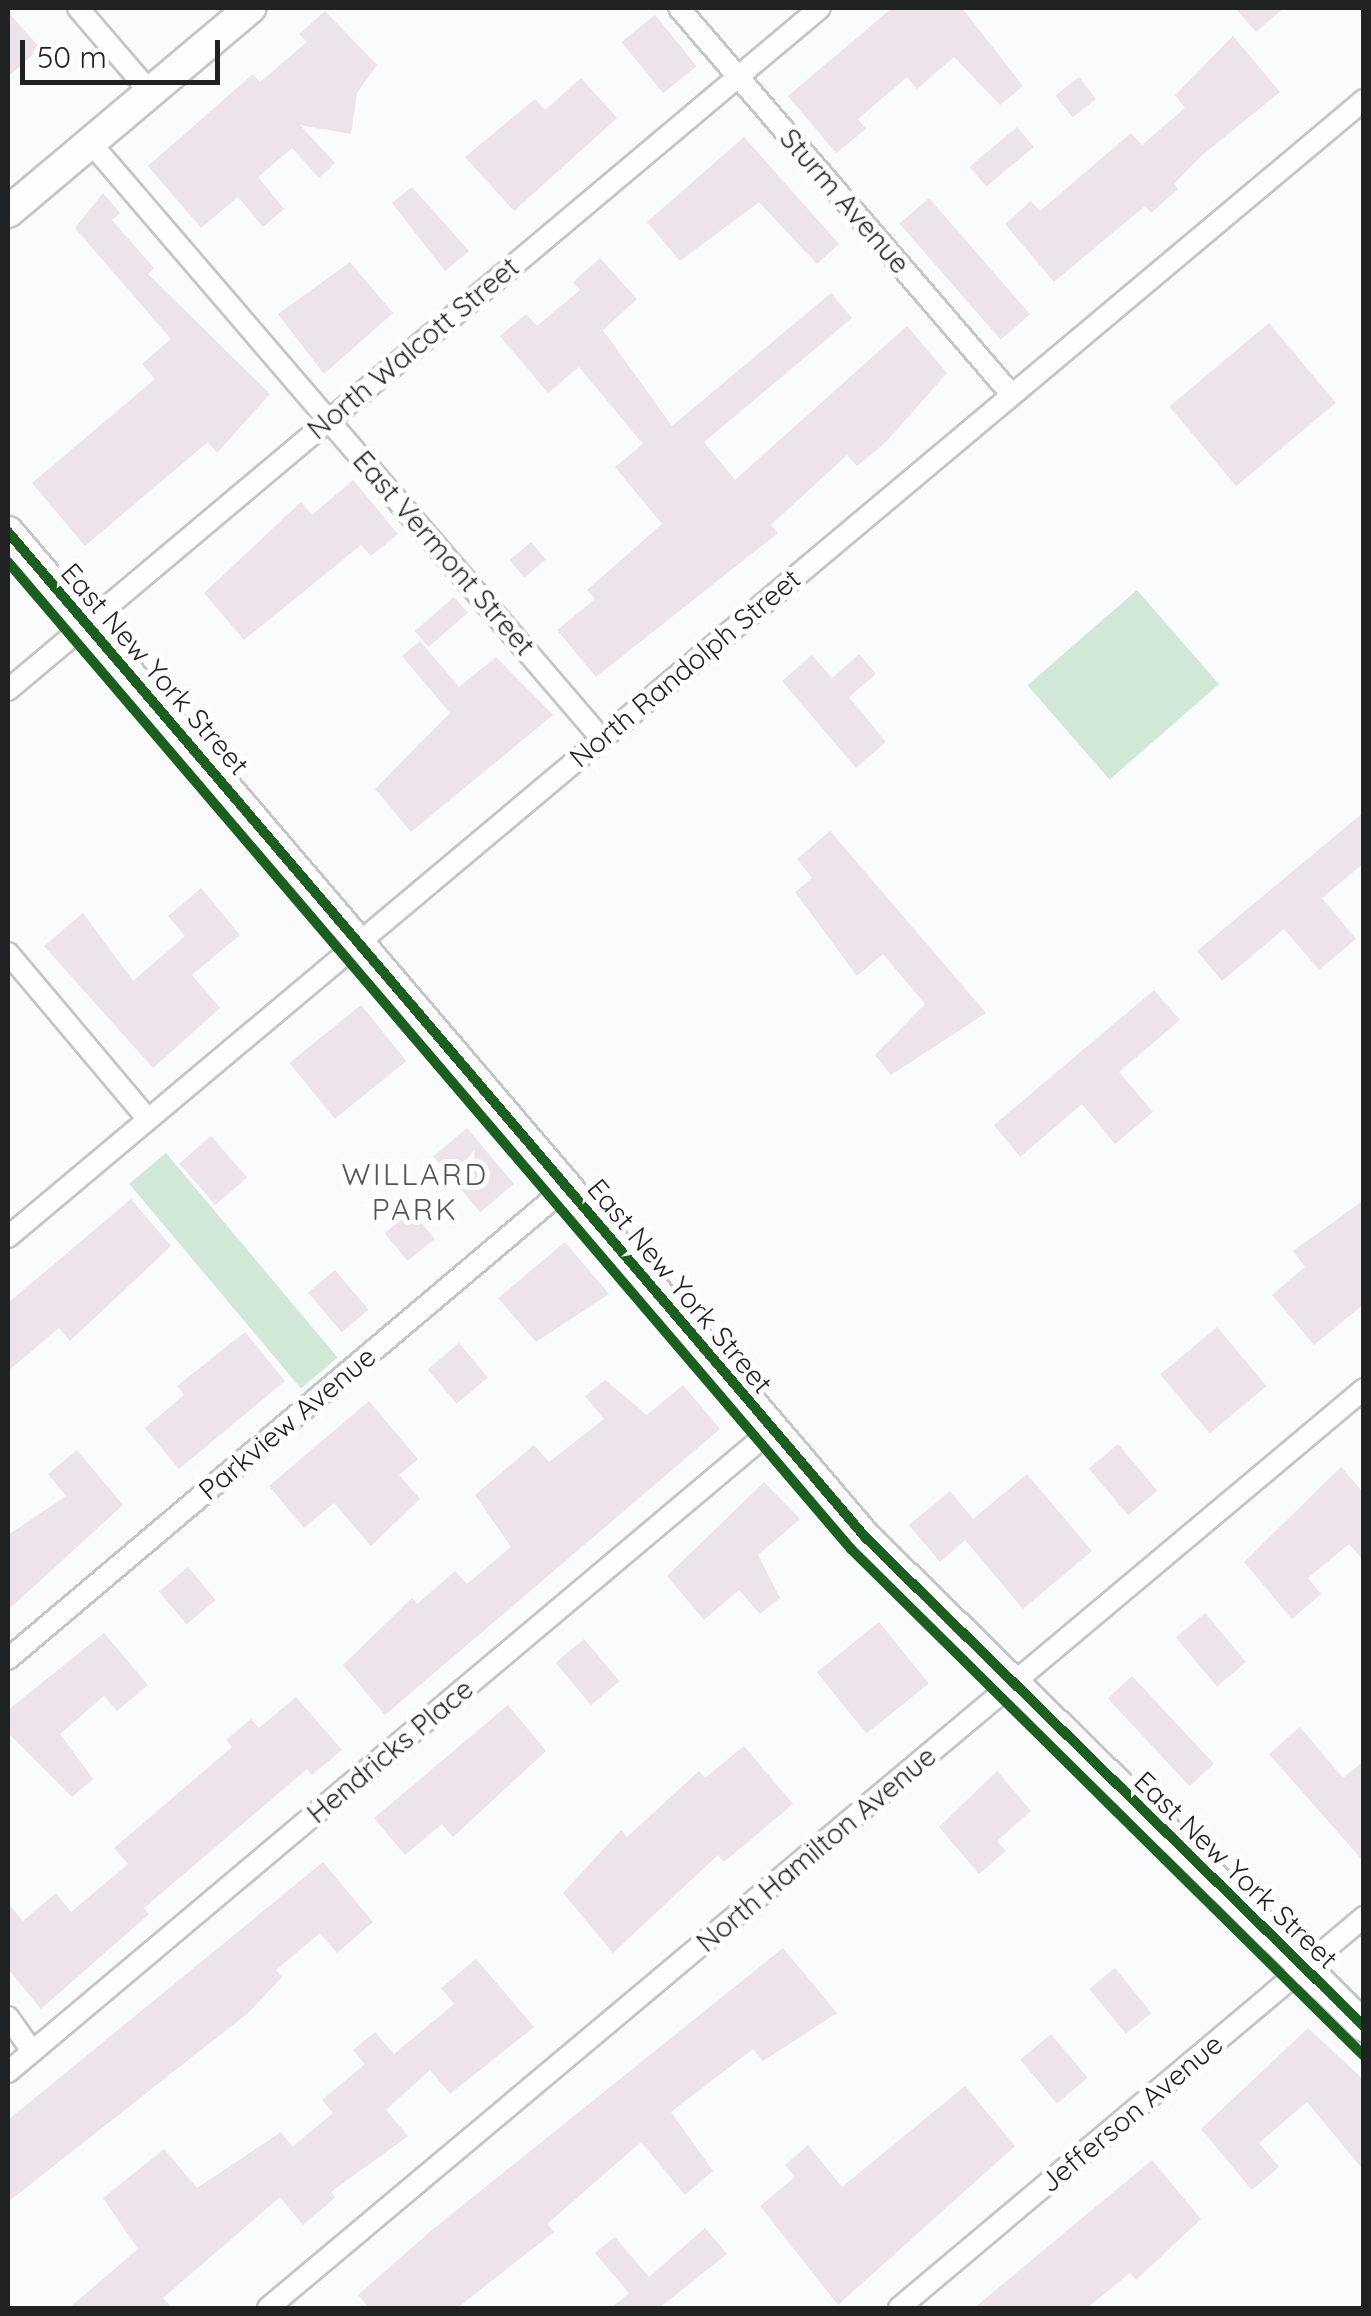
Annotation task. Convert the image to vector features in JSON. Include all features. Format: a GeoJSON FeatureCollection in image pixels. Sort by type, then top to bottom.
{"type":"FeatureCollection","features":[{"type":"Feature","properties":{"kind":"main road"},"geometry":{"type":"LineString","coordinates":[[8,212],[250,8]]}},
{"type":"Feature","properties":{"kind":"main road","name":"East New York Street"},"geometry":{"type":"LineString","coordinates":[[8,532],[865,1537],[1364,2026]]}},
{"type":"Feature","properties":{"kind":"street"},"geometry":{"type":"LineString","coordinates":[[78,8],[150,92]]}},
{"type":"Feature","properties":{"kind":"street","name":"Sturm Avenue"},"geometry":{"type":"LineString","coordinates":[[678,8],[1012,394]]}},
{"type":"Feature","properties":{"kind":"street","name":"North Walcott Street"},"geometry":{"type":"LineString","coordinates":[[8,690],[820,8]]}},
{"type":"Feature","properties":{"kind":"street","name":"North Randolph Street"},"geometry":{"type":"LineString","coordinates":[[8,1237],[1364,100]]}},
{"type":"Feature","properties":{"kind":"street","name":"East Vermont Street"},"geometry":{"type":"LineString","coordinates":[[90,142],[601,738]]}},
{"type":"Feature","properties":{"kind":"street"},"geometry":{"type":"LineString","coordinates":[[8,953],[148,1119]]}},
{"type":"Feature","properties":{"kind":"street","name":"Parkview Avenue"},"geometry":{"type":"LineString","coordinates":[[8,1658],[566,1188]]}},
{"type":"Feature","properties":{"kind":"street","name":"North Hamilton Avenue"},"geometry":{"type":"LineString","coordinates":[[268,2308],[1364,1388]]}},
{"type":"Feature","properties":{"kind":"street","name":"Hendricks Place"},"geometry":{"type":"LineString","coordinates":[[8,2072],[773,1429]]}},
{"type":"Feature","properties":{"kind":"street","name":"Jefferson Avenue"},"geometry":{"type":"LineString","coordinates":[[899,2308],[1364,1917]]}},
{"type":"Feature","properties":{"kind":"street"},"geometry":{"type":"LineString","coordinates":[[8,2017],[32,2051]]}},
{"type":"Feature","properties":{"kind":"green space"},"geometry":{"type":"Polygon","coordinates":[[[1137,590],[1219,684],[1110,779],[1028,685],[1137,590]]]}},
{"type":"Feature","properties":{"kind":"green space"},"geometry":{"type":"Polygon","coordinates":[[[166,1153],[338,1358],[301,1388],[129,1184],[166,1153]]]}},
{"type":"Feature","properties":{"kind":"building"},"geometry":{"type":"Polygon","coordinates":[[[892,8],[962,8],[1023,86],[1000,105],[954,57],[917,89],[907,77],[858,119],[866,129],[836,153],[788,96],[892,8]]]}},
{"type":"Feature","properties":{"kind":"building"},"geometry":{"type":"Polygon","coordinates":[[[1235,8],[1284,8],[1256,32],[1235,8]]]}},
{"type":"Feature","properties":{"kind":"building"},"geometry":{"type":"Polygon","coordinates":[[[325,11],[377,65],[357,93],[351,134],[300,125],[335,163],[319,178],[292,148],[258,177],[284,209],[263,227],[238,197],[201,228],[148,166],[253,74],[260,82],[307,42],[299,34],[325,11]]]}},
{"type":"Feature","properties":{"kind":"building"},"geometry":{"type":"Polygon","coordinates":[[[8,12],[40,48],[8,77],[8,12]]]}},
{"type":"Feature","properties":{"kind":"building"},"geometry":{"type":"Polygon","coordinates":[[[655,15],[697,66],[663,93],[622,42],[655,15]]]}},
{"type":"Feature","properties":{"kind":"building"},"geometry":{"type":"Polygon","coordinates":[[[1233,36],[1280,92],[1200,157],[1174,184],[1178,189],[1151,213],[1145,206],[1054,282],[1005,224],[1031,201],[1040,211],[1131,133],[1142,145],[1185,108],[1175,95],[1233,36]]]}},
{"type":"Feature","properties":{"kind":"building"},"geometry":{"type":"Polygon","coordinates":[[[1079,77],[1096,99],[1073,118],[1055,95],[1079,77]]]}},
{"type":"Feature","properties":{"kind":"building"},"geometry":{"type":"Polygon","coordinates":[[[581,78],[617,118],[514,211],[465,157],[535,99],[545,110],[581,78]]]}},
{"type":"Feature","properties":{"kind":"building"},"geometry":{"type":"Polygon","coordinates":[[[1017,127],[1034,147],[986,187],[970,167],[1017,127]]]}},
{"type":"Feature","properties":{"kind":"building"},"geometry":{"type":"Polygon","coordinates":[[[744,137],[839,244],[817,264],[759,202],[680,261],[647,222],[744,137]]]}},
{"type":"Feature","properties":{"kind":"building"},"geometry":{"type":"Polygon","coordinates":[[[412,187],[469,251],[445,271],[392,203],[412,187]]]}},
{"type":"Feature","properties":{"kind":"building"},"geometry":{"type":"Polygon","coordinates":[[[103,193],[120,213],[112,220],[154,268],[148,274],[270,394],[217,453],[208,442],[85,546],[32,483],[155,379],[142,364],[171,339],[75,228],[103,193]]]}},
{"type":"Feature","properties":{"kind":"building"},"geometry":{"type":"Polygon","coordinates":[[[929,198],[1030,314],[1001,340],[900,224],[929,198]]]}},
{"type":"Feature","properties":{"kind":"building"},"geometry":{"type":"Polygon","coordinates":[[[600,258],[637,299],[603,330],[672,426],[831,293],[852,318],[704,442],[735,480],[907,326],[947,373],[886,442],[857,466],[847,455],[771,525],[778,533],[596,677],[557,630],[595,599],[587,590],[662,524],[615,467],[643,444],[579,367],[548,393],[500,336],[526,314],[537,326],[580,290],[573,282],[600,258]]]}},
{"type":"Feature","properties":{"kind":"building"},"geometry":{"type":"Polygon","coordinates":[[[350,262],[393,313],[324,374],[278,314],[350,262]]]}},
{"type":"Feature","properties":{"kind":"building"},"geometry":{"type":"Polygon","coordinates":[[[1269,323],[1336,403],[1236,486],[1169,407],[1269,323]]]}},
{"type":"Feature","properties":{"kind":"building"},"geometry":{"type":"Polygon","coordinates":[[[353,480],[398,534],[371,556],[361,545],[244,640],[204,593],[301,502],[312,515],[353,480]]]}},
{"type":"Feature","properties":{"kind":"building"},"geometry":{"type":"Polygon","coordinates":[[[531,542],[546,560],[524,578],[510,560],[531,542]]]}},
{"type":"Feature","properties":{"kind":"building"},"geometry":{"type":"Polygon","coordinates":[[[454,597],[468,613],[429,647],[415,631],[454,597]]]}},
{"type":"Feature","properties":{"kind":"building"},"geometry":{"type":"Polygon","coordinates":[[[420,641],[459,687],[496,657],[553,715],[411,832],[375,789],[450,713],[402,656],[420,641]]]}},
{"type":"Feature","properties":{"kind":"building"},"geometry":{"type":"Polygon","coordinates":[[[859,654],[876,674],[849,697],[886,742],[856,768],[782,681],[812,655],[832,678],[859,654]]]}},
{"type":"Feature","properties":{"kind":"building"},"geometry":{"type":"Polygon","coordinates":[[[1364,812],[1364,863],[1322,898],[1356,939],[1319,970],[1284,929],[1222,981],[1197,951],[1364,812]]]}},
{"type":"Feature","properties":{"kind":"building"},"geometry":{"type":"Polygon","coordinates":[[[830,831],[986,1013],[891,1075],[875,1055],[925,1004],[883,954],[857,976],[795,892],[812,878],[797,859],[830,831]]]}},
{"type":"Feature","properties":{"kind":"building"},"geometry":{"type":"Polygon","coordinates":[[[201,888],[240,935],[192,975],[220,1008],[153,1068],[44,946],[83,913],[133,981],[185,936],[168,916],[201,888]]]}},
{"type":"Feature","properties":{"kind":"building"},"geometry":{"type":"Polygon","coordinates":[[[1154,990],[1180,1020],[1119,1072],[1153,1112],[1115,1144],[1082,1104],[1020,1157],[994,1125],[1154,990]]]}},
{"type":"Feature","properties":{"kind":"building"},"geometry":{"type":"Polygon","coordinates":[[[361,1005],[406,1061],[335,1119],[290,1063],[361,1005]]]}},
{"type":"Feature","properties":{"kind":"building"},"geometry":{"type":"Polygon","coordinates":[[[467,1128],[514,1184],[480,1212],[433,1156],[467,1128]]]}},
{"type":"Feature","properties":{"kind":"building"},"geometry":{"type":"Polygon","coordinates":[[[211,1136],[247,1178],[215,1205],[179,1164],[211,1136]]]}},
{"type":"Feature","properties":{"kind":"building"},"geometry":{"type":"Polygon","coordinates":[[[131,1199],[171,1246],[70,1341],[59,1328],[8,1371],[8,1303],[131,1199]]]}},
{"type":"Feature","properties":{"kind":"building"},"geometry":{"type":"Polygon","coordinates":[[[1364,1200],[1364,1304],[1314,1345],[1272,1295],[1305,1267],[1293,1251],[1364,1200]]]}},
{"type":"Feature","properties":{"kind":"building"},"geometry":{"type":"Polygon","coordinates":[[[412,1211],[435,1239],[407,1261],[385,1233],[412,1211]]]}},
{"type":"Feature","properties":{"kind":"building"},"geometry":{"type":"Polygon","coordinates":[[[565,1242],[609,1294],[536,1342],[498,1298],[565,1242]]]}},
{"type":"Feature","properties":{"kind":"building"},"geometry":{"type":"Polygon","coordinates":[[[335,1270],[368,1310],[342,1332],[308,1292],[335,1270]]]}},
{"type":"Feature","properties":{"kind":"building"},"geometry":{"type":"Polygon","coordinates":[[[1217,1327],[1266,1386],[1210,1434],[1160,1375],[1217,1327]]]}},
{"type":"Feature","properties":{"kind":"building"},"geometry":{"type":"Polygon","coordinates":[[[245,1332],[285,1381],[179,1469],[145,1428],[184,1395],[177,1386],[245,1332]]]}},
{"type":"Feature","properties":{"kind":"building"},"geometry":{"type":"Polygon","coordinates":[[[459,1343],[488,1377],[457,1404],[428,1369],[459,1343]]]}},
{"type":"Feature","properties":{"kind":"building"},"geometry":{"type":"Polygon","coordinates":[[[605,1380],[647,1415],[683,1385],[720,1429],[385,1715],[343,1665],[412,1598],[417,1604],[455,1571],[467,1584],[511,1547],[475,1495],[534,1445],[549,1462],[604,1419],[585,1396],[605,1380]]]}},
{"type":"Feature","properties":{"kind":"building"},"geometry":{"type":"Polygon","coordinates":[[[369,1401],[418,1459],[399,1475],[420,1499],[371,1546],[334,1503],[304,1528],[269,1486],[369,1401]]]}},
{"type":"Feature","properties":{"kind":"building"},"geometry":{"type":"Polygon","coordinates":[[[1118,1444],[1157,1491],[1128,1515],[1089,1468],[1118,1444]]]}},
{"type":"Feature","properties":{"kind":"building"},"geometry":{"type":"Polygon","coordinates":[[[77,1450],[123,1505],[8,1610],[8,1535],[66,1496],[48,1474],[77,1450]]]}},
{"type":"Feature","properties":{"kind":"building"},"geometry":{"type":"Polygon","coordinates":[[[1341,1467],[1364,1493],[1364,1561],[1349,1544],[1308,1578],[1321,1594],[1292,1619],[1244,1562],[1341,1467]]]}},
{"type":"Feature","properties":{"kind":"building"},"geometry":{"type":"Polygon","coordinates":[[[1027,1474],[1092,1551],[1023,1609],[965,1540],[940,1562],[909,1525],[950,1491],[973,1519],[1027,1474]]]}},
{"type":"Feature","properties":{"kind":"building"},"geometry":{"type":"Polygon","coordinates":[[[764,1482],[800,1519],[758,1555],[780,1598],[760,1614],[739,1590],[704,1620],[667,1576],[764,1482]]]}},
{"type":"Feature","properties":{"kind":"building"},"geometry":{"type":"Polygon","coordinates":[[[188,1567],[216,1600],[187,1624],[159,1591],[188,1567]]]}},
{"type":"Feature","properties":{"kind":"building"},"geometry":{"type":"Polygon","coordinates":[[[1205,1613],[1246,1662],[1217,1686],[1176,1637],[1205,1613]]]}},
{"type":"Feature","properties":{"kind":"building"},"geometry":{"type":"Polygon","coordinates":[[[879,1622],[929,1683],[867,1734],[817,1672],[879,1622]]]}},
{"type":"Feature","properties":{"kind":"building"},"geometry":{"type":"Polygon","coordinates":[[[104,1633],[148,1685],[117,1711],[104,1696],[60,1734],[93,1779],[72,1797],[8,1733],[8,1710],[104,1633]]]}},
{"type":"Feature","properties":{"kind":"building"},"geometry":{"type":"Polygon","coordinates":[[[584,1639],[619,1681],[591,1705],[556,1663],[584,1639]]]}},
{"type":"Feature","properties":{"kind":"building"},"geometry":{"type":"Polygon","coordinates":[[[1132,1676],[1214,1764],[1190,1786],[1108,1699],[1132,1676]]]}},
{"type":"Feature","properties":{"kind":"building"},"geometry":{"type":"Polygon","coordinates":[[[296,1697],[342,1750],[312,1775],[307,1769],[144,1908],[149,1914],[41,2009],[8,1969],[8,1903],[23,1921],[56,1893],[71,1912],[128,1864],[114,1848],[232,1747],[226,1740],[251,1719],[259,1728],[296,1697]]]}},
{"type":"Feature","properties":{"kind":"building"},"geometry":{"type":"Polygon","coordinates":[[[508,1705],[546,1751],[453,1837],[442,1824],[405,1855],[374,1818],[508,1705]]]}},
{"type":"Feature","properties":{"kind":"building"},"geometry":{"type":"Polygon","coordinates":[[[1300,1727],[1343,1778],[1364,1761],[1364,1862],[1269,1754],[1300,1727]]]}},
{"type":"Feature","properties":{"kind":"building"},"geometry":{"type":"Polygon","coordinates":[[[744,1746],[793,1804],[724,1862],[718,1855],[613,1953],[563,1893],[621,1830],[627,1837],[699,1771],[705,1778],[744,1746]]]}},
{"type":"Feature","properties":{"kind":"building"},"geometry":{"type":"Polygon","coordinates":[[[997,1771],[1031,1811],[997,1841],[1006,1851],[979,1874],[939,1827],[997,1771]]]}},
{"type":"Feature","properties":{"kind":"building"},"geometry":{"type":"Polygon","coordinates":[[[323,1862],[373,1922],[337,1953],[320,1933],[276,1970],[282,1977],[248,2013],[8,2202],[8,2120],[323,1862]]]}},
{"type":"Feature","properties":{"kind":"building"},"geometry":{"type":"Polygon","coordinates":[[[783,1948],[837,2013],[763,2061],[753,2049],[671,2112],[713,2171],[685,2195],[641,2142],[547,2224],[554,2232],[457,2308],[369,2308],[358,2295],[432,2230],[783,1948]]]}},
{"type":"Feature","properties":{"kind":"building"},"geometry":{"type":"Polygon","coordinates":[[[476,1959],[534,2027],[450,2094],[430,2070],[386,2110],[408,2136],[331,2192],[335,2198],[303,2225],[280,2197],[163,2298],[172,2308],[69,2308],[138,2249],[103,2198],[164,2149],[197,2188],[281,2132],[292,2147],[333,2113],[322,2100],[365,2064],[353,2050],[375,2032],[394,2054],[454,2004],[441,1988],[476,1959]]]}},
{"type":"Feature","properties":{"kind":"building"},"geometry":{"type":"Polygon","coordinates":[[[1115,1968],[1152,2013],[1126,2034],[1089,1989],[1115,1968]]]}},
{"type":"Feature","properties":{"kind":"building"},"geometry":{"type":"Polygon","coordinates":[[[1308,2028],[1364,2080],[1364,2171],[1307,2102],[1259,2143],[1279,2167],[1252,2190],[1201,2129],[1308,2028]]]}},
{"type":"Feature","properties":{"kind":"building"},"geometry":{"type":"Polygon","coordinates":[[[1051,2034],[1088,2078],[1057,2103],[1020,2060],[1051,2034]]]}},
{"type":"Feature","properties":{"kind":"building"},"geometry":{"type":"Polygon","coordinates":[[[965,2086],[1015,2146],[838,2305],[760,2206],[795,2177],[785,2165],[808,2145],[842,2187],[965,2086]]]}},
{"type":"Feature","properties":{"kind":"building"},"geometry":{"type":"Polygon","coordinates":[[[1152,2160],[1201,2219],[1136,2280],[1130,2273],[1087,2308],[974,2308],[1152,2160]]]}},
{"type":"Feature","properties":{"kind":"building"},"geometry":{"type":"Polygon","coordinates":[[[705,2228],[727,2254],[659,2308],[611,2308],[629,2293],[595,2253],[615,2237],[649,2277],[705,2228]]]}},
{"type":"Feature","properties":{"kind":"cycle path"},"geometry":{"type":"LineString","coordinates":[[8,532],[865,1537],[1364,2026]]}},
{"type":"Feature","properties":{"kind":"cycle path"},"geometry":{"type":"LineString","coordinates":[[8,562],[851,1549],[1364,2056]]}},
{"type":"Feature","properties":{"kind":"district","name":"WILLARD PARK"},"geometry":{"type":"Point","coordinates":[415,1191]}}]}
